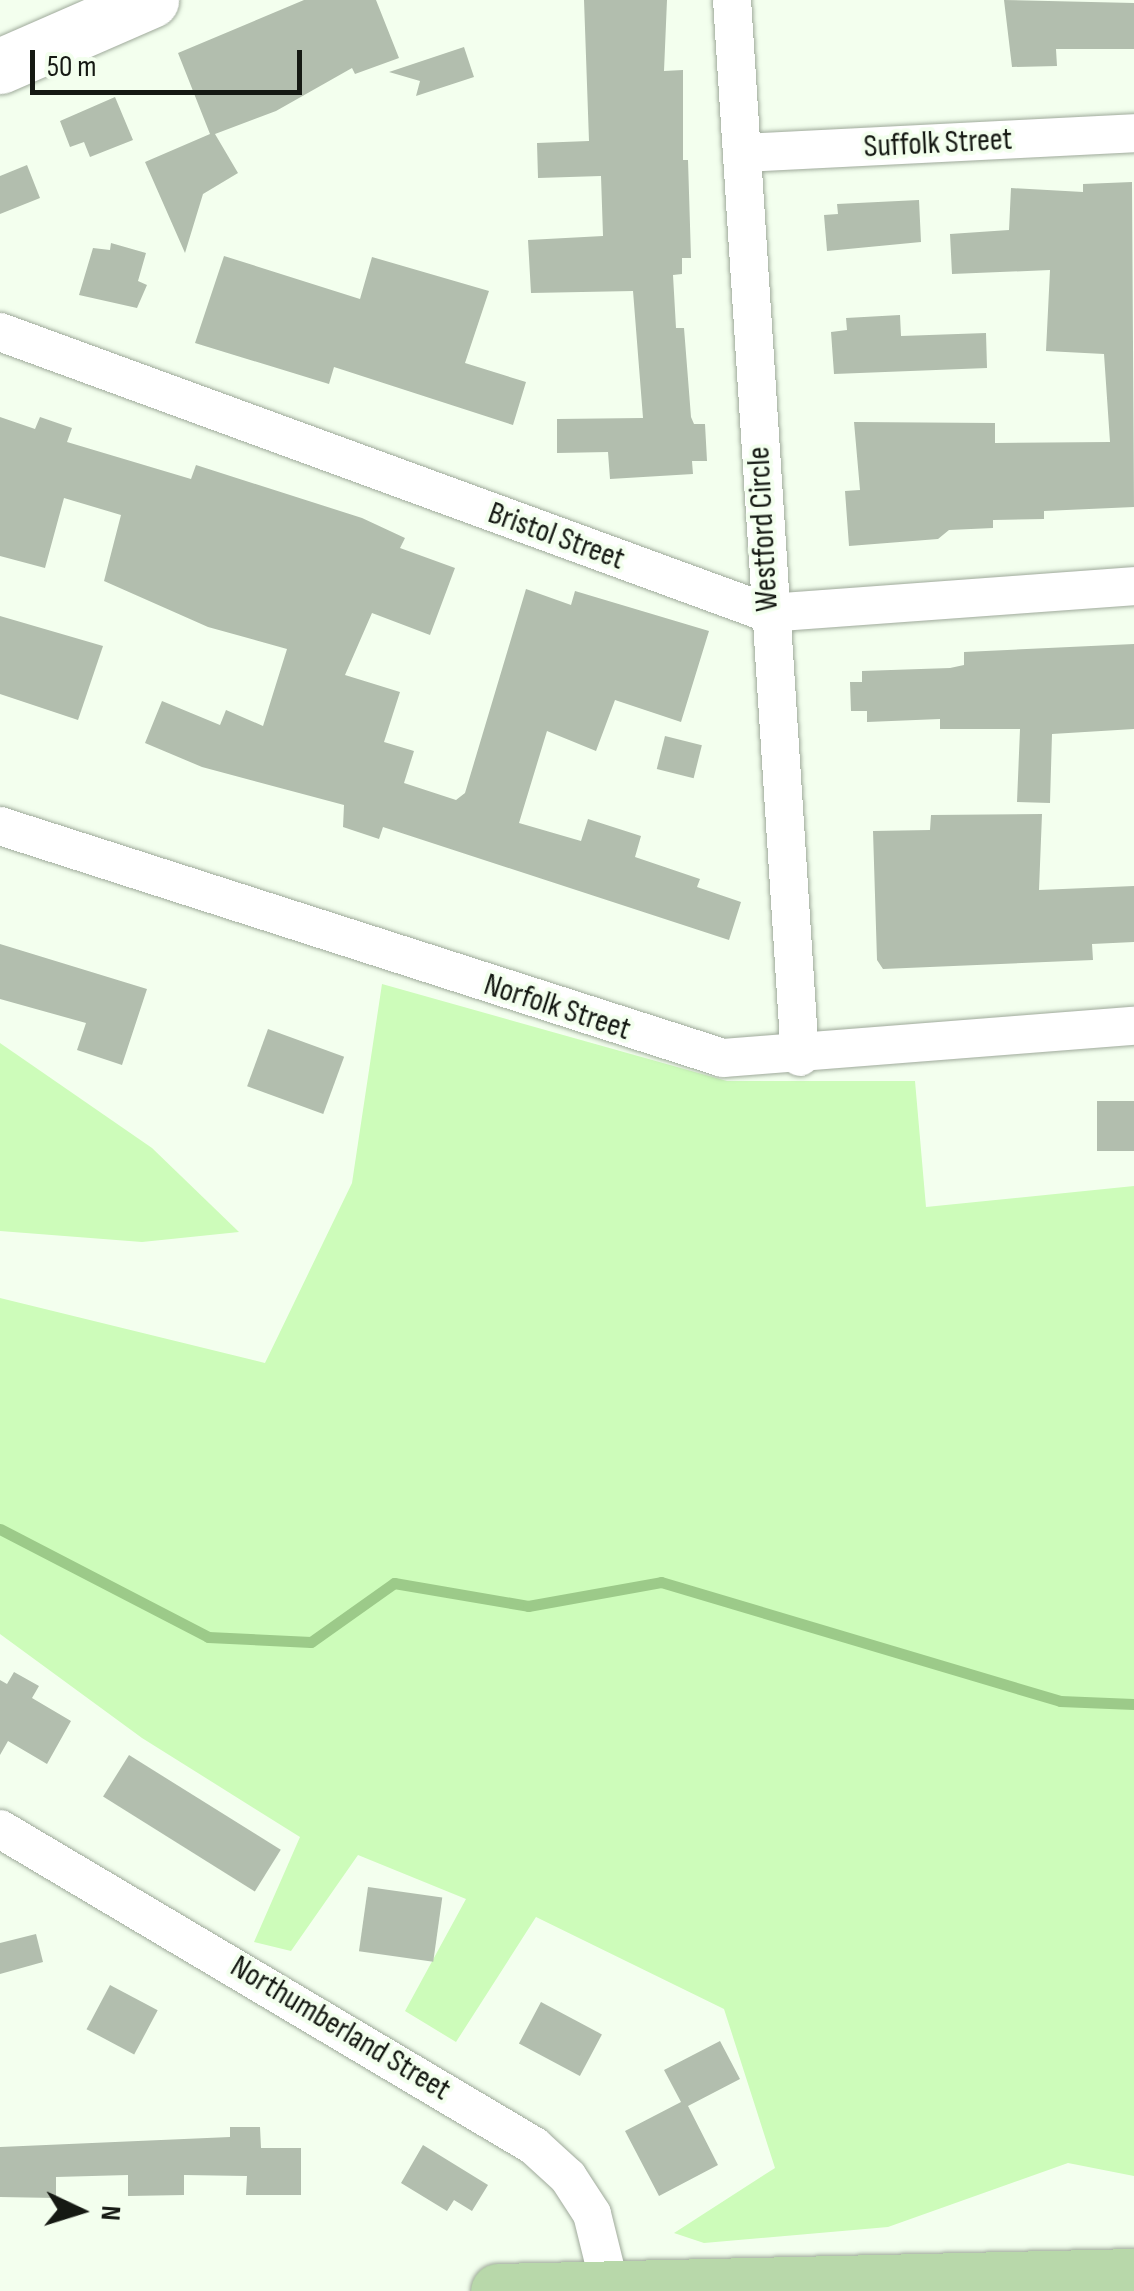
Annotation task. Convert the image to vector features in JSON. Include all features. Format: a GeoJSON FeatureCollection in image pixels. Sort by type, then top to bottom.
{"type":"FeatureCollection","features":[{"type":"Feature","properties":{"kind":"main road"},"geometry":{"type":"LineString","coordinates":[[498,2291],[1134,2276]]}},
{"type":"Feature","properties":{"kind":"street"},"geometry":{"type":"LineString","coordinates":[[0,66],[74,16],[151,0]]}},
{"type":"Feature","properties":{"kind":"street","name":"Westford Circle"},"geometry":{"type":"LineString","coordinates":[[732,0],[768,613],[800,1057]]}},
{"type":"Feature","properties":{"kind":"street","name":"Suffolk Street"},"geometry":{"type":"LineString","coordinates":[[742,153],[1134,133]]}},
{"type":"Feature","properties":{"kind":"street","name":"Bristol Street"},"geometry":{"type":"LineString","coordinates":[[0,332],[768,613],[1134,586]]}},
{"type":"Feature","properties":{"kind":"street","name":"Norfolk Street"},"geometry":{"type":"LineString","coordinates":[[0,826],[702,1054],[800,1057],[1134,1026]]}},
{"type":"Feature","properties":{"kind":"street","name":"Northumberland Street"},"geometry":{"type":"LineString","coordinates":[[0,1828],[534,2146],[568,2177],[592,2214],[611,2290]]}},
{"type":"Feature","properties":{"kind":"green space"},"geometry":{"type":"Polygon","coordinates":[[[382,984],[727,1081],[915,1081],[926,1207],[1134,1186],[1134,2176],[1068,2163],[888,2227],[704,2243],[674,2233],[775,2168],[724,2009],[536,1917],[456,2042],[405,2011],[466,1899],[358,1855],[291,1951],[254,1942],[300,1837],[142,1738],[0,1634],[0,1298],[265,1363],[352,1183],[382,984]]]}},
{"type":"Feature","properties":{"kind":"green space"},"geometry":{"type":"Polygon","coordinates":[[[0,1043],[152,1148],[239,1232],[142,1242],[0,1231],[0,1043]]]}},
{"type":"Feature","properties":{"kind":"building"},"geometry":{"type":"Polygon","coordinates":[[[304,0],[376,0],[399,58],[355,74],[352,68],[276,111],[215,134],[238,173],[203,194],[185,253],[145,162],[210,134],[178,53],[304,0]]]}},
{"type":"Feature","properties":{"kind":"building"},"geometry":{"type":"Polygon","coordinates":[[[584,0],[667,0],[664,71],[683,70],[683,160],[688,160],[691,258],[682,258],[682,274],[673,275],[676,328],[684,328],[691,417],[694,424],[705,424],[707,461],[692,461],[693,474],[610,479],[608,452],[557,453],[557,419],[643,418],[633,291],[531,293],[528,240],[603,236],[601,176],[538,178],[537,143],[589,141],[584,0]]]}},
{"type":"Feature","properties":{"kind":"building"},"geometry":{"type":"Polygon","coordinates":[[[1004,0],[1134,3],[1134,49],[1056,49],[1057,66],[1012,67],[1004,0]]]}},
{"type":"Feature","properties":{"kind":"building"},"geometry":{"type":"Polygon","coordinates":[[[464,47],[474,77],[416,96],[420,81],[389,72],[464,47]]]}},
{"type":"Feature","properties":{"kind":"building"},"geometry":{"type":"Polygon","coordinates":[[[115,97],[133,140],[90,157],[84,142],[70,147],[60,121],[115,97]]]}},
{"type":"Feature","properties":{"kind":"building"},"geometry":{"type":"Polygon","coordinates":[[[27,165],[40,198],[0,214],[0,176],[27,165]]]}},
{"type":"Feature","properties":{"kind":"building"},"geometry":{"type":"Polygon","coordinates":[[[1132,182],[1134,507],[1044,511],[1044,519],[993,520],[993,528],[949,530],[938,539],[849,546],[845,491],[860,490],[854,422],[995,423],[995,443],[1110,442],[1104,354],[1046,351],[1050,270],[952,274],[950,234],[1009,230],[1011,188],[1083,192],[1083,184],[1132,182]]]}},
{"type":"Feature","properties":{"kind":"building"},"geometry":{"type":"Polygon","coordinates":[[[919,200],[921,242],[827,251],[824,215],[838,214],[837,204],[919,200]]]}},
{"type":"Feature","properties":{"kind":"building"},"geometry":{"type":"Polygon","coordinates":[[[111,243],[146,253],[138,281],[147,285],[137,308],[79,295],[93,248],[110,250],[111,243]]]}},
{"type":"Feature","properties":{"kind":"building"},"geometry":{"type":"Polygon","coordinates":[[[224,256],[360,299],[372,257],[489,291],[465,363],[526,382],[513,425],[334,367],[329,384],[195,343],[224,256]]]}},
{"type":"Feature","properties":{"kind":"building"},"geometry":{"type":"Polygon","coordinates":[[[900,315],[901,336],[986,333],[987,368],[834,374],[831,332],[847,330],[846,318],[900,315]]]}},
{"type":"Feature","properties":{"kind":"building"},"geometry":{"type":"Polygon","coordinates":[[[0,417],[35,429],[40,417],[72,428],[67,442],[191,479],[196,465],[362,518],[405,538],[400,548],[455,568],[430,635],[372,613],[345,675],[400,692],[384,742],[414,751],[404,783],[456,800],[465,793],[526,589],[571,605],[575,591],[709,631],[681,722],[615,700],[596,751],[547,731],[519,823],[581,841],[588,819],[641,836],[635,857],[700,879],[697,887],[741,902],[729,940],[383,827],[379,839],[343,827],[344,805],[202,767],[145,743],[162,701],[220,725],[226,710],[263,726],[287,649],[208,627],[104,581],[121,515],[64,498],[45,568],[0,556],[0,417]]]}},
{"type":"Feature","properties":{"kind":"building"},"geometry":{"type":"Polygon","coordinates":[[[0,616],[103,646],[78,720],[0,694],[0,616]]]}},
{"type":"Feature","properties":{"kind":"building"},"geometry":{"type":"Polygon","coordinates":[[[1134,644],[1134,729],[1052,734],[1050,803],[1017,802],[1020,729],[940,729],[940,719],[867,722],[867,711],[851,711],[850,682],[862,682],[862,671],[950,668],[964,665],[964,652],[1134,644]]]}},
{"type":"Feature","properties":{"kind":"building"},"geometry":{"type":"Polygon","coordinates":[[[665,736],[702,745],[694,778],[657,769],[665,736]]]}},
{"type":"Feature","properties":{"kind":"building"},"geometry":{"type":"Polygon","coordinates":[[[1042,814],[1039,890],[1134,886],[1134,942],[1092,944],[1093,960],[883,969],[877,960],[873,831],[930,830],[931,815],[1042,814]]]}},
{"type":"Feature","properties":{"kind":"building"},"geometry":{"type":"Polygon","coordinates":[[[0,944],[147,989],[122,1065],[77,1050],[86,1023],[0,999],[0,944]]]}},
{"type":"Feature","properties":{"kind":"building"},"geometry":{"type":"Polygon","coordinates":[[[268,1029],[344,1057],[323,1114],[247,1086],[268,1029]]]}},
{"type":"Feature","properties":{"kind":"building"},"geometry":{"type":"Polygon","coordinates":[[[1097,1101],[1134,1101],[1134,1151],[1097,1151],[1097,1101]]]}},
{"type":"Feature","properties":{"kind":"building"},"geometry":{"type":"Polygon","coordinates":[[[14,1672],[39,1686],[32,1698],[71,1721],[47,1764],[8,1741],[0,1755],[0,1680],[7,1684],[14,1672]]]}},
{"type":"Feature","properties":{"kind":"building"},"geometry":{"type":"Polygon","coordinates":[[[129,1755],[281,1850],[255,1891],[103,1797],[129,1755]]]}},
{"type":"Feature","properties":{"kind":"building"},"geometry":{"type":"Polygon","coordinates":[[[368,1887],[442,1897],[433,1962],[359,1951],[368,1887]]]}},
{"type":"Feature","properties":{"kind":"building"},"geometry":{"type":"Polygon","coordinates":[[[36,1934],[43,1962],[0,1974],[0,1943],[36,1934]]]}},
{"type":"Feature","properties":{"kind":"building"},"geometry":{"type":"Polygon","coordinates":[[[110,1985],[158,2010],[134,2054],[87,2029],[110,1985]]]}},
{"type":"Feature","properties":{"kind":"building"},"geometry":{"type":"Polygon","coordinates":[[[541,2002],[602,2034],[580,2076],[519,2043],[541,2002]]]}},
{"type":"Feature","properties":{"kind":"building"},"geometry":{"type":"Polygon","coordinates":[[[720,2041],[740,2079],[688,2106],[718,2165],[659,2196],[625,2131],[681,2102],[664,2070],[720,2041]]]}},
{"type":"Feature","properties":{"kind":"building"},"geometry":{"type":"Polygon","coordinates":[[[230,2127],[260,2127],[261,2148],[301,2148],[301,2195],[246,2195],[247,2176],[184,2175],[184,2195],[128,2196],[128,2175],[56,2177],[56,2198],[0,2197],[0,2147],[230,2137],[230,2127]]]}},
{"type":"Feature","properties":{"kind":"building"},"geometry":{"type":"Polygon","coordinates":[[[423,2145],[488,2185],[472,2211],[454,2200],[447,2211],[401,2183],[423,2145]]]}},
{"type":"Feature","properties":{"kind":"waterway"},"geometry":{"type":"LineString","coordinates":[[0,1529],[208,1637],[311,1642],[394,1583],[528,1606],[661,1582],[1060,1701],[1134,1704]]}}]}
